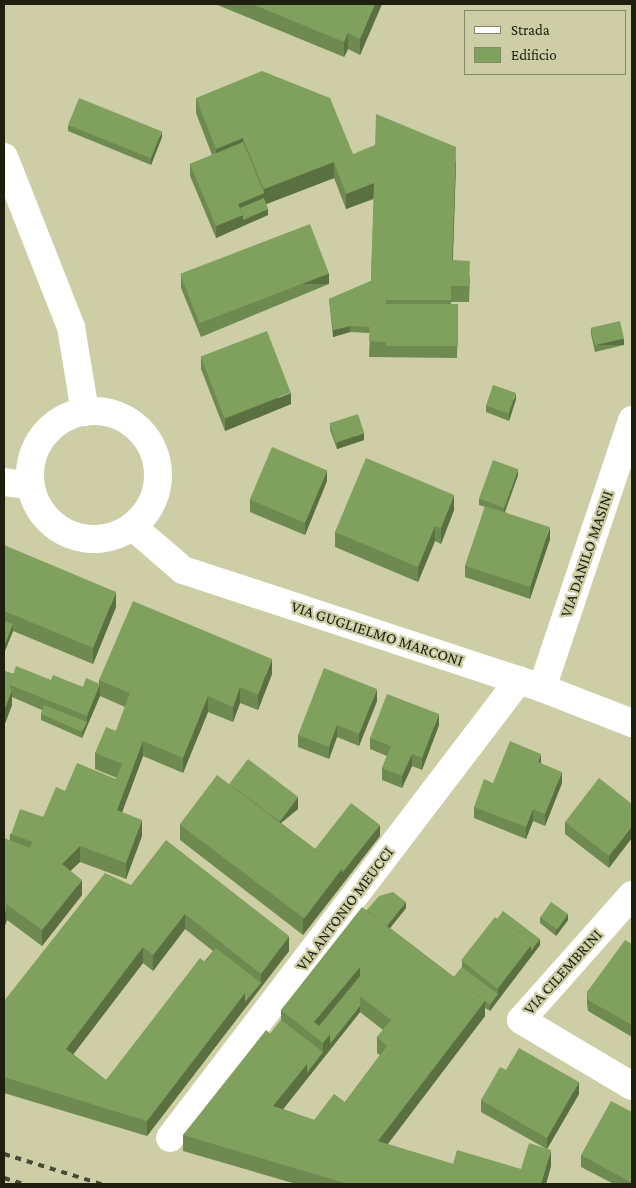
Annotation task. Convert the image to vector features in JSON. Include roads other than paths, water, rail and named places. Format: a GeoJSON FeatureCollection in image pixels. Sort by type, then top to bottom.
{"type":"FeatureCollection","features":[{"type":"Feature","properties":{"kind":"street"},"geometry":{"type":"LineString","coordinates":[[4,157],[71,326],[85,412]]}},
{"type":"Feature","properties":{"kind":"street"},"geometry":{"type":"LineString","coordinates":[[85,412],[104,412],[122,417],[138,428],[150,442],[157,460],[159,479],[156,497],[146,513],[133,527],[114,537],[92,540],[70,536],[52,524],[38,507],[30,486],[30,469],[34,453],[42,438],[54,426],[68,417],[85,412]]}},
{"type":"Feature","properties":{"kind":"street","name":"VIA DANILO MASINI"},"geometry":{"type":"LineString","coordinates":[[531,684],[632,420]]}},
{"type":"Feature","properties":{"kind":"street"},"geometry":{"type":"LineString","coordinates":[[4,482],[30,486]]}},
{"type":"Feature","properties":{"kind":"street","name":"VIA GUGLIELMO MARCONI"},"geometry":{"type":"LineString","coordinates":[[133,527],[183,570],[531,684],[632,723]]}},
{"type":"Feature","properties":{"kind":"street","name":"VIA ANTONIO MEUCCI"},"geometry":{"type":"LineString","coordinates":[[170,1138],[531,684]]}},
{"type":"Feature","properties":{"kind":"street","name":"VIA CILEMBRINI"},"geometry":{"type":"LineString","coordinates":[[632,895],[520,1020],[632,1086]]}},
{"type":"Feature","properties":{"kind":"railway"},"geometry":{"type":"LineString","coordinates":[[4,1154],[101,1184]]}},
{"type":"Feature","properties":{"kind":"railway"},"geometry":{"type":"LineString","coordinates":[[4,1178],[24,1184]]}}]}
